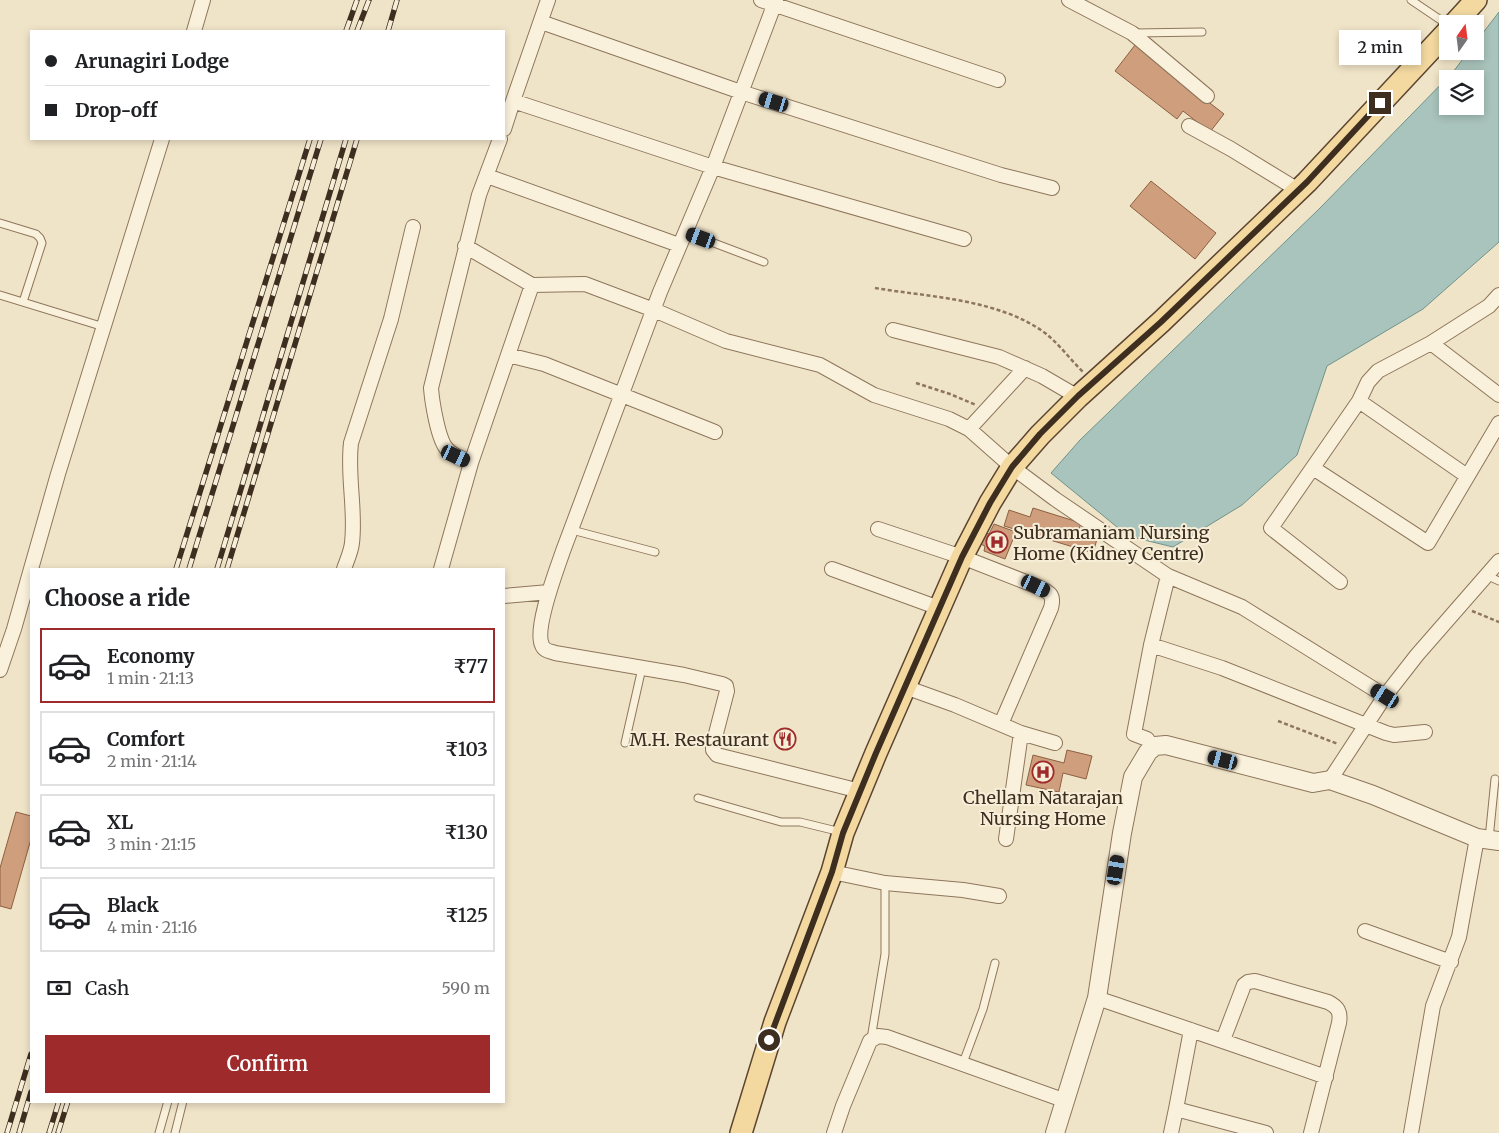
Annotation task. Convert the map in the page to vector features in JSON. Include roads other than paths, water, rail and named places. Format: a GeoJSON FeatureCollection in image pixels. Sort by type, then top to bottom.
{"type":"FeatureCollection","features":[{"type":"Feature","properties":{"kind":"main road"},"geometry":{"type":"LineString","coordinates":[[1462,15],[1476,0]]}},
{"type":"Feature","properties":{"kind":"main road"},"geometry":{"type":"LineString","coordinates":[[741,1133],[775,1022],[832,872],[843,833],[860,791],[962,557],[990,503],[1012,467],[1040,434],[1078,396],[1161,322],[1298,190],[1439,41]]}},
{"type":"Feature","properties":{"kind":"street"},"geometry":{"type":"LineString","coordinates":[[194,30],[203,0]]}},
{"type":"Feature","properties":{"kind":"street"},"geometry":{"type":"LineString","coordinates":[[505,125],[548,0]]}},
{"type":"Feature","properties":{"kind":"street"},"geometry":{"type":"LineString","coordinates":[[761,0],[775,2],[998,80]]}},
{"type":"Feature","properties":{"kind":"street"},"geometry":{"type":"LineString","coordinates":[[1069,0],[1132,33],[1207,96]]}},
{"type":"Feature","properties":{"kind":"street"},"geometry":{"type":"LineString","coordinates":[[775,2],[713,167],[654,310],[549,592],[540,636],[541,644],[545,650],[555,653],[693,677],[722,684],[726,686],[727,691],[713,745],[713,750],[717,755],[860,791]]}},
{"type":"Feature","properties":{"kind":"street"},"geometry":{"type":"LineString","coordinates":[[541,22],[741,92],[1001,175],[1052,188]]}},
{"type":"Feature","properties":{"kind":"street"},"geometry":{"type":"LineString","coordinates":[[513,100],[713,167],[964,239]]}},
{"type":"Feature","properties":{"kind":"street"},"geometry":{"type":"LineString","coordinates":[[1189,126],[1298,190]]}},
{"type":"Feature","properties":{"kind":"street"},"geometry":{"type":"LineString","coordinates":[[31,568],[58,474],[162,140]]}},
{"type":"Feature","properties":{"kind":"street"},"geometry":{"type":"LineString","coordinates":[[471,463],[446,449],[442,441],[432,401],[431,388],[479,195],[500,140]]}},
{"type":"Feature","properties":{"kind":"street"},"geometry":{"type":"LineString","coordinates":[[487,176],[682,239]]}},
{"type":"Feature","properties":{"kind":"street"},"geometry":{"type":"LineString","coordinates":[[344,568],[352,544],[354,526],[348,460],[351,443],[391,319],[413,227]]}},
{"type":"Feature","properties":{"kind":"street"},"geometry":{"type":"LineString","coordinates":[[465,246],[532,285],[585,284],[654,310],[726,341],[820,365],[874,395],[949,419],[969,429],[1012,467],[1105,534],[1168,576],[1242,607],[1385,696]]}},
{"type":"Feature","properties":{"kind":"street"},"geometry":{"type":"LineString","coordinates":[[441,568],[471,463],[532,285]]}},
{"type":"Feature","properties":{"kind":"street"},"geometry":{"type":"LineString","coordinates":[[1340,582],[1271,528],[1359,401],[1368,382],[1378,370],[1431,343],[1489,306],[1499,295]]}},
{"type":"Feature","properties":{"kind":"street"},"geometry":{"type":"LineString","coordinates":[[893,330],[999,357],[1042,376],[1078,396]]}},
{"type":"Feature","properties":{"kind":"street"},"geometry":{"type":"LineString","coordinates":[[1431,343],[1499,395]]}},
{"type":"Feature","properties":{"kind":"street"},"geometry":{"type":"LineString","coordinates":[[508,355],[544,364],[716,432]]}},
{"type":"Feature","properties":{"kind":"street"},"geometry":{"type":"LineString","coordinates":[[969,429],[1025,368]]}},
{"type":"Feature","properties":{"kind":"street"},"geometry":{"type":"LineString","coordinates":[[1359,401],[1467,476]]}},
{"type":"Feature","properties":{"kind":"street"},"geometry":{"type":"LineString","coordinates":[[1313,468],[1428,543],[1499,423]]}},
{"type":"Feature","properties":{"kind":"street"},"geometry":{"type":"LineString","coordinates":[[878,529],[962,557],[1036,586],[1047,591],[1052,596],[1051,608],[1001,724]]}},
{"type":"Feature","properties":{"kind":"street"},"geometry":{"type":"LineString","coordinates":[[1330,780],[1385,696],[1459,606],[1493,578],[1499,561]]}},
{"type":"Feature","properties":{"kind":"street"},"geometry":{"type":"LineString","coordinates":[[832,569],[939,608]]}},
{"type":"Feature","properties":{"kind":"street"},"geometry":{"type":"LineString","coordinates":[[0,670],[30,573]]}},
{"type":"Feature","properties":{"kind":"street"},"geometry":{"type":"LineString","coordinates":[[1153,748],[1147,739],[1134,734],[1151,645],[1168,576]]}},
{"type":"Feature","properties":{"kind":"street"},"geometry":{"type":"LineString","coordinates":[[505,596],[549,592]]}},
{"type":"Feature","properties":{"kind":"street"},"geometry":{"type":"LineString","coordinates":[[1151,645],[1222,668],[1386,733],[1394,735],[1425,732]]}},
{"type":"Feature","properties":{"kind":"street"},"geometry":{"type":"LineString","coordinates":[[905,687],[1021,732],[1055,743]]}},
{"type":"Feature","properties":{"kind":"street"},"geometry":{"type":"LineString","coordinates":[[1006,839],[1021,732]]}},
{"type":"Feature","properties":{"kind":"street"},"geometry":{"type":"LineString","coordinates":[[1055,1133],[1097,998],[1122,833],[1133,777],[1142,761],[1155,746],[1166,745],[1313,783],[1330,780],[1488,839],[1462,919],[1451,962],[1433,1006],[1411,1133]]}},
{"type":"Feature","properties":{"kind":"street"},"geometry":{"type":"LineString","coordinates":[[832,872],[885,883],[963,890],[999,896]]}},
{"type":"Feature","properties":{"kind":"street"},"geometry":{"type":"LineString","coordinates":[[1365,931],[1451,962]]}},
{"type":"Feature","properties":{"kind":"street"},"geometry":{"type":"LineString","coordinates":[[1223,1040],[1244,985],[1248,982],[1255,981],[1328,1002],[1337,1007],[1340,1014],[1311,1133]]}},
{"type":"Feature","properties":{"kind":"street"},"geometry":{"type":"LineString","coordinates":[[1097,998],[1326,1077]]}},
{"type":"Feature","properties":{"kind":"street"},"geometry":{"type":"LineString","coordinates":[[1171,1133],[1191,1030]]}},
{"type":"Feature","properties":{"kind":"street"},"geometry":{"type":"LineString","coordinates":[[834,1133],[870,1041],[878,1036],[887,1037],[963,1063],[1066,1101]]}},
{"type":"Feature","properties":{"kind":"street"},"geometry":{"type":"LineString","coordinates":[[1176,1109],[1266,1133]]}},
{"type":"Feature","properties":{"kind":"lane"},"geometry":{"type":"LineString","coordinates":[[1411,0],[1439,19]]}},
{"type":"Feature","properties":{"kind":"lane"},"geometry":{"type":"LineString","coordinates":[[1132,33],[1202,32]]}},
{"type":"Feature","properties":{"kind":"lane"},"geometry":{"type":"LineString","coordinates":[[0,223],[36,234],[42,243],[23,302]]}},
{"type":"Feature","properties":{"kind":"lane"},"geometry":{"type":"LineString","coordinates":[[682,239],[764,262]]}},
{"type":"Feature","properties":{"kind":"lane"},"geometry":{"type":"LineString","coordinates":[[0,295],[104,327]]}},
{"type":"Feature","properties":{"kind":"lane"},"geometry":{"type":"LineString","coordinates":[[572,530],[655,552]]}},
{"type":"Feature","properties":{"kind":"lane"},"geometry":{"type":"LineString","coordinates":[[624,743],[642,668]]}},
{"type":"Feature","properties":{"kind":"lane"},"geometry":{"type":"LineString","coordinates":[[1488,839],[1495,778]]}},
{"type":"Feature","properties":{"kind":"lane"},"geometry":{"type":"LineString","coordinates":[[698,798],[781,822],[800,822],[843,833]]}},
{"type":"Feature","properties":{"kind":"lane"},"geometry":{"type":"LineString","coordinates":[[870,1041],[885,954],[885,883]]}},
{"type":"Feature","properties":{"kind":"lane"},"geometry":{"type":"LineString","coordinates":[[963,1063],[983,1009],[995,963]]}},
{"type":"Feature","properties":{"kind":"lane"},"geometry":{"type":"LineString","coordinates":[[159,1133],[167,1103]]}},
{"type":"Feature","properties":{"kind":"lane"},"geometry":{"type":"LineString","coordinates":[[175,1133],[182,1103]]}},
{"type":"Feature","properties":{"kind":"water"},"geometry":{"type":"Polygon","coordinates":[[[1499,12],[1499,242],[1423,309],[1327,366],[1297,455],[1242,505],[1173,547],[1128,536],[1051,473],[1080,440],[1319,209],[1439,86],[1439,115],[1484,115],[1484,70],[1455,70],[1462,60],[1484,60],[1484,31],[1499,12]]]}},
{"type":"Feature","properties":{"kind":"railway"},"geometry":{"type":"LineString","coordinates":[[346,30],[357,0]]}},
{"type":"Feature","properties":{"kind":"railway"},"geometry":{"type":"LineString","coordinates":[[357,30],[369,0]]}},
{"type":"Feature","properties":{"kind":"railway"},"geometry":{"type":"LineString","coordinates":[[388,30],[397,0]]}},
{"type":"Feature","properties":{"kind":"railway"},"geometry":{"type":"LineString","coordinates":[[176,568],[310,140]]}},
{"type":"Feature","properties":{"kind":"railway"},"geometry":{"type":"LineString","coordinates":[[189,568],[321,140]]}},
{"type":"Feature","properties":{"kind":"railway"},"geometry":{"type":"LineString","coordinates":[[217,568],[346,140]]}},
{"type":"Feature","properties":{"kind":"railway"},"geometry":{"type":"LineString","coordinates":[[227,568],[357,140]]}},
{"type":"Feature","properties":{"kind":"railway"},"geometry":{"type":"LineString","coordinates":[[7,1133],[30,1057]]}},
{"type":"Feature","properties":{"kind":"railway"},"geometry":{"type":"LineString","coordinates":[[19,1133],[30,1095]]}},
{"type":"Feature","properties":{"kind":"railway"},"geometry":{"type":"LineString","coordinates":[[49,1133],[58,1103]]}},
{"type":"Feature","properties":{"kind":"railway"},"geometry":{"type":"LineString","coordinates":[[58,1133],[67,1103]]}},
{"type":"Feature","properties":{"kind":"place","name":"Subramaniam Nursing Home (Kidney Centre)"},"geometry":{"type":"Point","coordinates":[997,542]}},
{"type":"Feature","properties":{"kind":"place","name":"M.H. Restaurant"},"geometry":{"type":"Point","coordinates":[785,739]}},
{"type":"Feature","properties":{"kind":"place","name":"Chellam Natarajan Nursing Home"},"geometry":{"type":"Point","coordinates":[1043,772]}}]}
